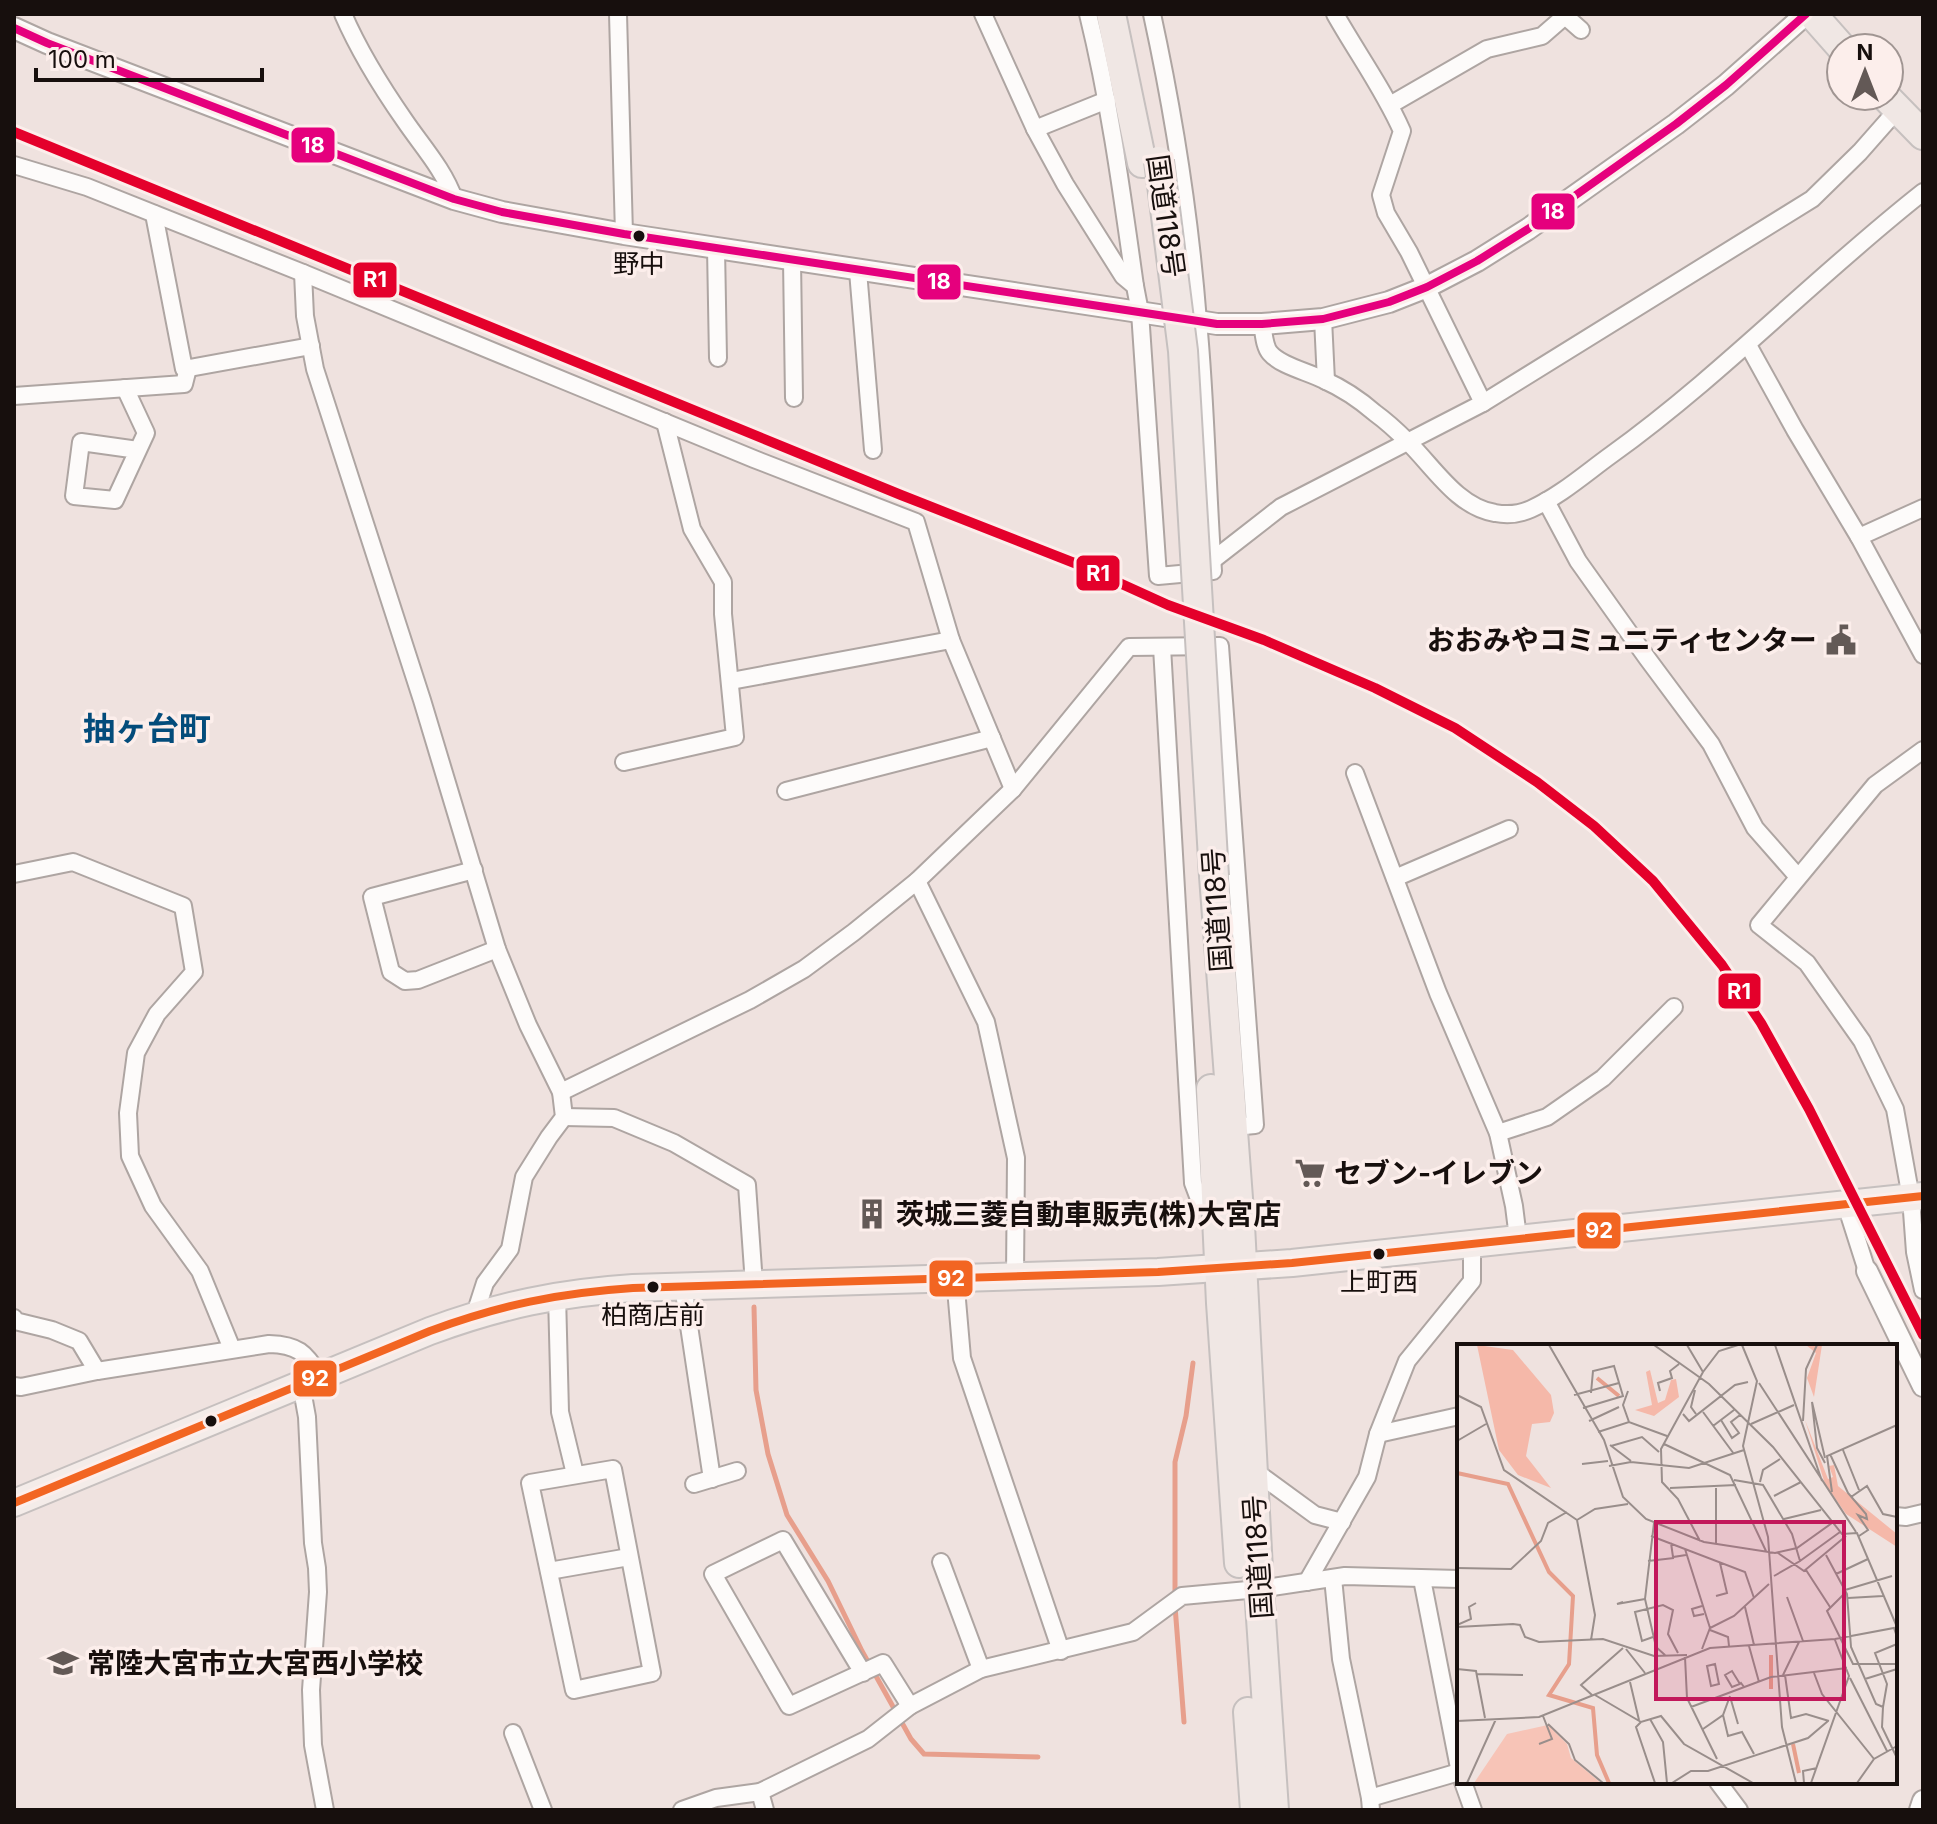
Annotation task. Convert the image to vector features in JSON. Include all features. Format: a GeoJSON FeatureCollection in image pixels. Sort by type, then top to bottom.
{"type":"FeatureCollection","features":[{"type":"Feature","properties":{"kind":"highway","name":"国道118号"},"geometry":{"type":"LineString","coordinates":[[1111,14],[1151,162]]}},
{"type":"Feature","properties":{"kind":"highway","name":"国道118号"},"geometry":{"type":"LineString","coordinates":[[1129,14],[1148,96],[1205,876],[1233,1127],[1230,1267],[1250,1590],[1255,1810]]}},
{"type":"Feature","properties":{"kind":"highway"},"geometry":{"type":"LineString","coordinates":[[1809,14],[1826,32]]}},
{"type":"Feature","properties":{"kind":"highway"},"geometry":{"type":"LineString","coordinates":[[1900,112],[1923,135]]}},
{"type":"Feature","properties":{"kind":"highway","name":"国道118号"},"geometry":{"type":"LineString","coordinates":[[1205,876],[1216,1215],[1230,1267],[1252,1469],[1250,1590],[1274,1810]]}},
{"type":"Feature","properties":{"kind":"main road"},"geometry":{"type":"LineString","coordinates":[[14,1503],[475,1314],[557,1295],[683,1286],[1158,1272],[1292,1263],[1917,1197]]}},
{"type":"Feature","properties":{"kind":"street"},"geometry":{"type":"LineString","coordinates":[[343,14],[397,110],[449,184],[454,199]]}},
{"type":"Feature","properties":{"kind":"street"},"geometry":{"type":"LineString","coordinates":[[618,14],[624,234]]}},
{"type":"Feature","properties":{"kind":"street"},"geometry":{"type":"LineString","coordinates":[[983,14],[1035,129],[1065,184],[1123,276],[1135,286]]}},
{"type":"Feature","properties":{"kind":"street"},"geometry":{"type":"LineString","coordinates":[[1088,14],[1118,163],[1140,312],[1158,576],[1213,571],[1213,560],[1198,321],[1178,150],[1152,14]]}},
{"type":"Feature","properties":{"kind":"street"},"geometry":{"type":"LineString","coordinates":[[1335,14],[1390,105],[1402,131],[1381,195],[1386,213],[1427,287],[1483,403]]}},
{"type":"Feature","properties":{"kind":"street"},"geometry":{"type":"LineString","coordinates":[[14,28],[454,199],[514,214],[858,271],[1217,324],[1262,324],[1323,319],[1389,302],[1427,287],[1477,261],[1528,229],[1663,133],[1726,85],[1809,14]]}},
{"type":"Feature","properties":{"kind":"street"},"geometry":{"type":"LineString","coordinates":[[1390,105],[1487,49],[1542,36],[1565,16],[1581,30]]}},
{"type":"Feature","properties":{"kind":"street"},"geometry":{"type":"LineString","coordinates":[[1035,129],[1107,100]]}},
{"type":"Feature","properties":{"kind":"street"},"geometry":{"type":"LineString","coordinates":[[1213,560],[1281,507],[1483,403],[1812,199],[1860,152],[1885,112]]}},
{"type":"Feature","properties":{"kind":"street"},"geometry":{"type":"LineString","coordinates":[[14,165],[87,187],[916,522],[951,640],[1013,789]]}},
{"type":"Feature","properties":{"kind":"street"},"geometry":{"type":"LineString","coordinates":[[1262,324],[1268,351],[1278,360],[1326,381],[1376,413],[1453,490],[1479,508],[1512,514],[1527,511],[1546,501],[1636,437],[1748,345],[1923,192]]}},
{"type":"Feature","properties":{"kind":"street"},"geometry":{"type":"LineString","coordinates":[[154,214],[184,369],[311,346]]}},
{"type":"Feature","properties":{"kind":"street"},"geometry":{"type":"LineString","coordinates":[[716,248],[718,358]]}},
{"type":"Feature","properties":{"kind":"street"},"geometry":{"type":"LineString","coordinates":[[792,260],[794,398]]}},
{"type":"Feature","properties":{"kind":"street"},"geometry":{"type":"LineString","coordinates":[[858,271],[873,450]]}},
{"type":"Feature","properties":{"kind":"street"},"geometry":{"type":"LineString","coordinates":[[303,273],[305,316],[315,369],[422,700],[497,949],[528,1025],[561,1092],[564,1117],[524,1177],[510,1249],[485,1283],[475,1314]]}},
{"type":"Feature","properties":{"kind":"street"},"geometry":{"type":"LineString","coordinates":[[1323,319],[1326,381]]}},
{"type":"Feature","properties":{"kind":"street"},"geometry":{"type":"LineString","coordinates":[[1748,345],[1923,655]]}},
{"type":"Feature","properties":{"kind":"street"},"geometry":{"type":"LineString","coordinates":[[14,396],[184,384],[188,368]]}},
{"type":"Feature","properties":{"kind":"street"},"geometry":{"type":"LineString","coordinates":[[125,388],[146,433],[115,500],[74,496],[81,442],[138,450]]}},
{"type":"Feature","properties":{"kind":"street"},"geometry":{"type":"LineString","coordinates":[[624,762],[735,737],[723,614],[723,582],[692,529],[665,422]]}},
{"type":"Feature","properties":{"kind":"street"},"geometry":{"type":"LineString","coordinates":[[1546,501],[1578,561],[1711,744],[1755,828],[1798,877]]}},
{"type":"Feature","properties":{"kind":"street"},"geometry":{"type":"LineString","coordinates":[[1859,537],[1923,508]]}},
{"type":"Feature","properties":{"kind":"street"},"geometry":{"type":"LineString","coordinates":[[731,681],[951,640]]}},
{"type":"Feature","properties":{"kind":"street"},"geometry":{"type":"LineString","coordinates":[[561,1092],[750,1000],[804,969],[917,881],[1013,789],[1129,647],[1220,646],[1255,1125],[1233,1127]]}},
{"type":"Feature","properties":{"kind":"street"},"geometry":{"type":"LineString","coordinates":[[1162,647],[1193,1183],[1199,1199],[1216,1215]]}},
{"type":"Feature","properties":{"kind":"street"},"geometry":{"type":"LineString","coordinates":[[786,791],[992,738]]}},
{"type":"Feature","properties":{"kind":"street"},"geometry":{"type":"LineString","coordinates":[[1923,750],[1875,785],[1759,925],[1807,963],[1862,1041],[1895,1109],[1917,1197],[1915,1252],[1923,1290]]}},
{"type":"Feature","properties":{"kind":"street"},"geometry":{"type":"LineString","coordinates":[[1355,773],[1438,993],[1490,1110],[1514,1206],[1518,1238]]}},
{"type":"Feature","properties":{"kind":"street"},"geometry":{"type":"LineString","coordinates":[[1395,878],[1509,829]]}},
{"type":"Feature","properties":{"kind":"street"},"geometry":{"type":"LineString","coordinates":[[14,874],[73,862],[183,906],[194,972],[157,1014],[136,1053],[128,1113],[130,1156],[153,1206],[200,1271],[232,1349]]}},
{"type":"Feature","properties":{"kind":"street"},"geometry":{"type":"LineString","coordinates":[[474,870],[372,897],[391,972],[405,981],[418,980],[497,949]]}},
{"type":"Feature","properties":{"kind":"street"},"geometry":{"type":"LineString","coordinates":[[917,881],[986,1022],[1016,1158],[1015,1276]]}},
{"type":"Feature","properties":{"kind":"street"},"geometry":{"type":"LineString","coordinates":[[1498,1133],[1547,1117],[1603,1078],[1674,1007]]}},
{"type":"Feature","properties":{"kind":"street"},"geometry":{"type":"LineString","coordinates":[[564,1117],[614,1118],[674,1143],[747,1185],[754,1284]]}},
{"type":"Feature","properties":{"kind":"street"},"geometry":{"type":"LineString","coordinates":[[1846,1205],[1867,1271],[1923,1386]]}},
{"type":"Feature","properties":{"kind":"street"},"geometry":{"type":"LineString","coordinates":[[1307,1582],[1367,1477],[1378,1434],[1407,1361],[1472,1281],[1472,1243]]}},
{"type":"Feature","properties":{"kind":"street"},"geometry":{"type":"LineString","coordinates":[[955,1277],[962,1358],[1061,1651]]}},
{"type":"Feature","properties":{"kind":"street"},"geometry":{"type":"LineString","coordinates":[[683,1286],[712,1479]]}},
{"type":"Feature","properties":{"kind":"street"},"geometry":{"type":"LineString","coordinates":[[557,1295],[560,1412],[575,1474]]}},
{"type":"Feature","properties":{"kind":"street"},"geometry":{"type":"LineString","coordinates":[[14,1318],[15,1321],[52,1330],[79,1341],[97,1371]]}},
{"type":"Feature","properties":{"kind":"street"},"geometry":{"type":"LineString","coordinates":[[14,1386],[269,1344],[287,1344],[309,1358],[311,1380],[306,1402],[318,1592],[311,1690],[313,1745],[325,1810]]}},
{"type":"Feature","properties":{"kind":"street"},"geometry":{"type":"LineString","coordinates":[[1378,1434],[1457,1416]]}},
{"type":"Feature","properties":{"kind":"street"},"geometry":{"type":"LineString","coordinates":[[613,1469],[629,1557],[652,1673],[574,1690],[530,1483],[613,1469]]}},
{"type":"Feature","properties":{"kind":"street"},"geometry":{"type":"LineString","coordinates":[[1252,1469],[1315,1515],[1342,1522]]}},
{"type":"Feature","properties":{"kind":"street"},"geometry":{"type":"LineString","coordinates":[[694,1484],[737,1471]]}},
{"type":"Feature","properties":{"kind":"street"},"geometry":{"type":"LineString","coordinates":[[1897,1516],[1923,1513]]}},
{"type":"Feature","properties":{"kind":"street"},"geometry":{"type":"LineString","coordinates":[[863,1673],[783,1540],[713,1574],[789,1706],[863,1673],[883,1663],[910,1706]]}},
{"type":"Feature","properties":{"kind":"street"},"geometry":{"type":"LineString","coordinates":[[549,1571],[629,1557]]}},
{"type":"Feature","properties":{"kind":"street"},"geometry":{"type":"LineString","coordinates":[[941,1562],[981,1669]]}},
{"type":"Feature","properties":{"kind":"street"},"geometry":{"type":"LineString","coordinates":[[682,1810],[716,1798],[760,1792],[868,1739],[910,1706],[981,1669],[1133,1632],[1182,1596],[1345,1576],[1457,1579]]}},
{"type":"Feature","properties":{"kind":"street"},"geometry":{"type":"LineString","coordinates":[[1333,1578],[1341,1659],[1371,1804],[1457,1771]]}},
{"type":"Feature","properties":{"kind":"street"},"geometry":{"type":"LineString","coordinates":[[1422,1579],[1457,1760]]}},
{"type":"Feature","properties":{"kind":"street"},"geometry":{"type":"LineString","coordinates":[[513,1733],[543,1810]]}},
{"type":"Feature","properties":{"kind":"street"},"geometry":{"type":"LineString","coordinates":[[1464,1784],[1473,1810]]}},
{"type":"Feature","properties":{"kind":"street"},"geometry":{"type":"LineString","coordinates":[[1720,1784],[1739,1810]]}},
{"type":"Feature","properties":{"kind":"street"},"geometry":{"type":"LineString","coordinates":[[760,1792],[765,1810]]}},
{"type":"Feature","properties":{"kind":"street"},"geometry":{"type":"LineString","coordinates":[[1920,1810],[1923,1801]]}},
{"type":"Feature","properties":{"kind":"waterway"},"geometry":{"type":"LineString","coordinates":[[754,1307],[756,1390],[768,1454],[787,1515],[828,1581],[862,1651],[911,1739],[924,1754],[1038,1757]]}},
{"type":"Feature","properties":{"kind":"waterway"},"geometry":{"type":"LineString","coordinates":[[1175,1596],[1175,1462],[1186,1416],[1193,1363]]}},
{"type":"Feature","properties":{"kind":"waterway"},"geometry":{"type":"LineString","coordinates":[[1175,1606],[1184,1722]]}},
{"type":"Feature","properties":{"kind":"transit line","name":"18"},"geometry":{"type":"LineString","coordinates":[[14,28],[454,199],[502,212],[624,234],[1217,324],[1262,324],[1323,319],[1389,302],[1427,287],[1477,261],[1528,229],[1676,124],[1726,85],[1806,14]]}},
{"type":"Feature","properties":{"kind":"transit line","name":"R1"},"geometry":{"type":"LineString","coordinates":[[14,132],[1082,566],[1168,605],[1264,640],[1375,688],[1455,728],[1537,782],[1594,826],[1653,881],[1722,965],[1761,1023],[1809,1109],[1923,1335]]}},
{"type":"Feature","properties":{"kind":"transit line","name":"92"},"geometry":{"type":"LineString","coordinates":[[14,1503],[430,1331],[506,1307],[555,1297],[633,1288],[1158,1272],[1292,1263],[1923,1196]]}},
{"type":"Feature","properties":{"kind":"place","name":"野中"},"geometry":{"type":"Point","coordinates":[639,236]}},
{"type":"Feature","properties":{"kind":"place","name":"おおみやコミュニティセンター"},"geometry":{"type":"Point","coordinates":[1841,640]}},
{"type":"Feature","properties":{"kind":"place","name":"セブン-イレブン"},"geometry":{"type":"Point","coordinates":[1310,1173]}},
{"type":"Feature","properties":{"kind":"place","name":"茨城三菱自動車販売(株)大宮店"},"geometry":{"type":"Point","coordinates":[872,1214]}},
{"type":"Feature","properties":{"kind":"place","name":"上町西"},"geometry":{"type":"Point","coordinates":[1379,1254]}},
{"type":"Feature","properties":{"kind":"place","name":"柏商店前"},"geometry":{"type":"Point","coordinates":[653,1287]}},
{"type":"Feature","properties":{"kind":"place","name":"常陸大宮市立大宮西小学校"},"geometry":{"type":"Point","coordinates":[63,1663]}},
{"type":"Feature","properties":{"kind":"district","name":"抽ヶ台町"},"geometry":{"type":"Point","coordinates":[147,729]}}]}
